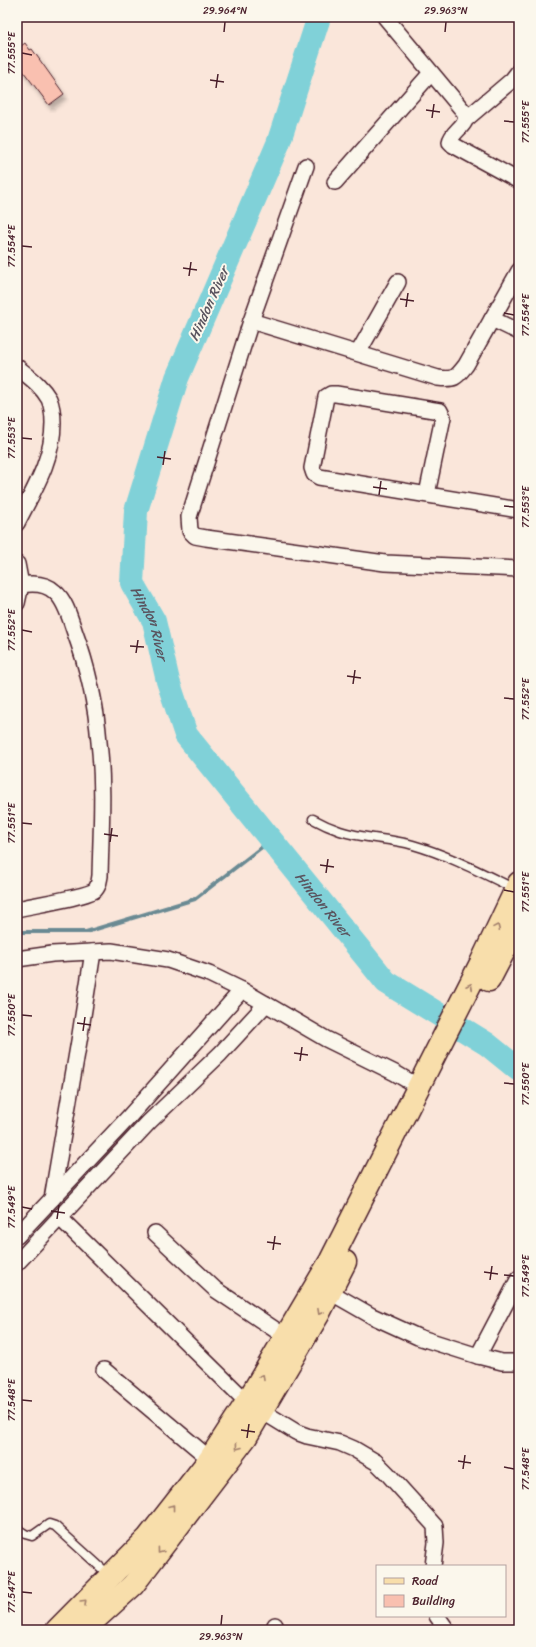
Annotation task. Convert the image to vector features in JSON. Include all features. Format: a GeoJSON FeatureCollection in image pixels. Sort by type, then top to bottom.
{"type":"FeatureCollection","features":[{"type":"Feature","properties":{"kind":"main road"},"geometry":{"type":"LineString","coordinates":[[83,1630],[134,1585],[246,1436],[255,1407],[286,1337],[347,1243],[424,1087],[488,966],[517,890]]}},
{"type":"Feature","properties":{"kind":"main road"},"geometry":{"type":"LineString","coordinates":[[488,966],[519,922]]}},
{"type":"Feature","properties":{"kind":"main road"},"geometry":{"type":"LineString","coordinates":[[56,1630],[148,1538],[210,1459],[255,1407],[330,1292],[347,1243]]}},
{"type":"Feature","properties":{"kind":"street"},"geometry":{"type":"LineString","coordinates":[[385,17],[465,113],[464,124],[451,137],[450,142],[453,146],[519,181]]}},
{"type":"Feature","properties":{"kind":"street"},"geometry":{"type":"LineString","coordinates":[[465,120],[512,80],[519,71]]}},
{"type":"Feature","properties":{"kind":"street"},"geometry":{"type":"LineString","coordinates":[[335,182],[431,73]]}},
{"type":"Feature","properties":{"kind":"street"},"geometry":{"type":"LineString","coordinates":[[306,166],[251,321],[189,517],[190,532],[195,536],[385,563],[519,569]]}},
{"type":"Feature","properties":{"kind":"street"},"geometry":{"type":"LineString","coordinates":[[251,321],[438,378],[450,380],[456,377],[466,365],[519,271]]}},
{"type":"Feature","properties":{"kind":"street"},"geometry":{"type":"LineString","coordinates":[[358,353],[398,282]]}},
{"type":"Feature","properties":{"kind":"street"},"geometry":{"type":"LineString","coordinates":[[492,319],[519,332]]}},
{"type":"Feature","properties":{"kind":"street"},"geometry":{"type":"LineString","coordinates":[[17,367],[39,385],[49,400],[53,421],[53,440],[43,472],[17,523]]}},
{"type":"Feature","properties":{"kind":"street"},"geometry":{"type":"LineString","coordinates":[[427,494],[443,416],[440,411],[336,394],[331,394],[326,397],[312,468],[314,474],[319,477],[519,510]]}},
{"type":"Feature","properties":{"kind":"street"},"geometry":{"type":"LineString","coordinates":[[17,564],[21,585],[17,603]]}},
{"type":"Feature","properties":{"kind":"street"},"geometry":{"type":"LineString","coordinates":[[17,909],[74,897],[94,891],[99,886],[102,799],[100,743],[96,714],[81,649],[72,623],[56,592],[45,585],[34,583],[21,585]]}},
{"type":"Feature","properties":{"kind":"street"},"geometry":{"type":"LineString","coordinates":[[17,959],[52,954],[111,951],[168,960],[209,974],[254,997],[326,1039],[424,1087]]}},
{"type":"Feature","properties":{"kind":"street"},"geometry":{"type":"LineString","coordinates":[[52,1200],[93,952]]}},
{"type":"Feature","properties":{"kind":"street"},"geometry":{"type":"LineString","coordinates":[[17,1236],[127,1119],[254,997]]}},
{"type":"Feature","properties":{"kind":"street"},"geometry":{"type":"LineString","coordinates":[[17,1263],[149,1122],[220,1054],[254,997]]}},
{"type":"Feature","properties":{"kind":"street"},"geometry":{"type":"LineString","coordinates":[[59,1217],[255,1407],[296,1432],[307,1436],[340,1443],[376,1462],[393,1478],[435,1526],[436,1543],[433,1565]]}},
{"type":"Feature","properties":{"kind":"street"},"geometry":{"type":"LineString","coordinates":[[155,1233],[216,1290],[286,1337]]}},
{"type":"Feature","properties":{"kind":"street"},"geometry":{"type":"LineString","coordinates":[[478,1356],[519,1278]]}},
{"type":"Feature","properties":{"kind":"street"},"geometry":{"type":"LineString","coordinates":[[330,1292],[393,1327],[418,1337],[502,1362],[519,1362]]}},
{"type":"Feature","properties":{"kind":"street"},"geometry":{"type":"LineString","coordinates":[[104,1370],[210,1459]]}},
{"type":"Feature","properties":{"kind":"street"},"geometry":{"type":"LineString","coordinates":[[438,1617],[447,1630]]}},
{"type":"Feature","properties":{"kind":"lane"},"geometry":{"type":"LineString","coordinates":[[312,819],[341,832],[390,840],[434,852],[517,890]]}},
{"type":"Feature","properties":{"kind":"lane"},"geometry":{"type":"LineString","coordinates":[[17,1529],[32,1536],[49,1524],[55,1526],[110,1576]]}},
{"type":"Feature","properties":{"kind":"building"},"geometry":{"type":"Polygon","coordinates":[[[25,43],[30,50],[32,49],[64,94],[49,105],[17,63],[17,49],[25,43]]]}},
{"type":"Feature","properties":{"kind":"waterway","name":"Hindon River"},"geometry":{"type":"LineString","coordinates":[[319,17],[278,144],[177,378],[136,511],[132,583],[154,621],[168,681],[186,735],[386,982],[487,1044],[519,1070]]}},
{"type":"Feature","properties":{"kind":"waterway"},"geometry":{"type":"LineString","coordinates":[[17,932],[86,932],[195,899],[271,840]]}}]}
